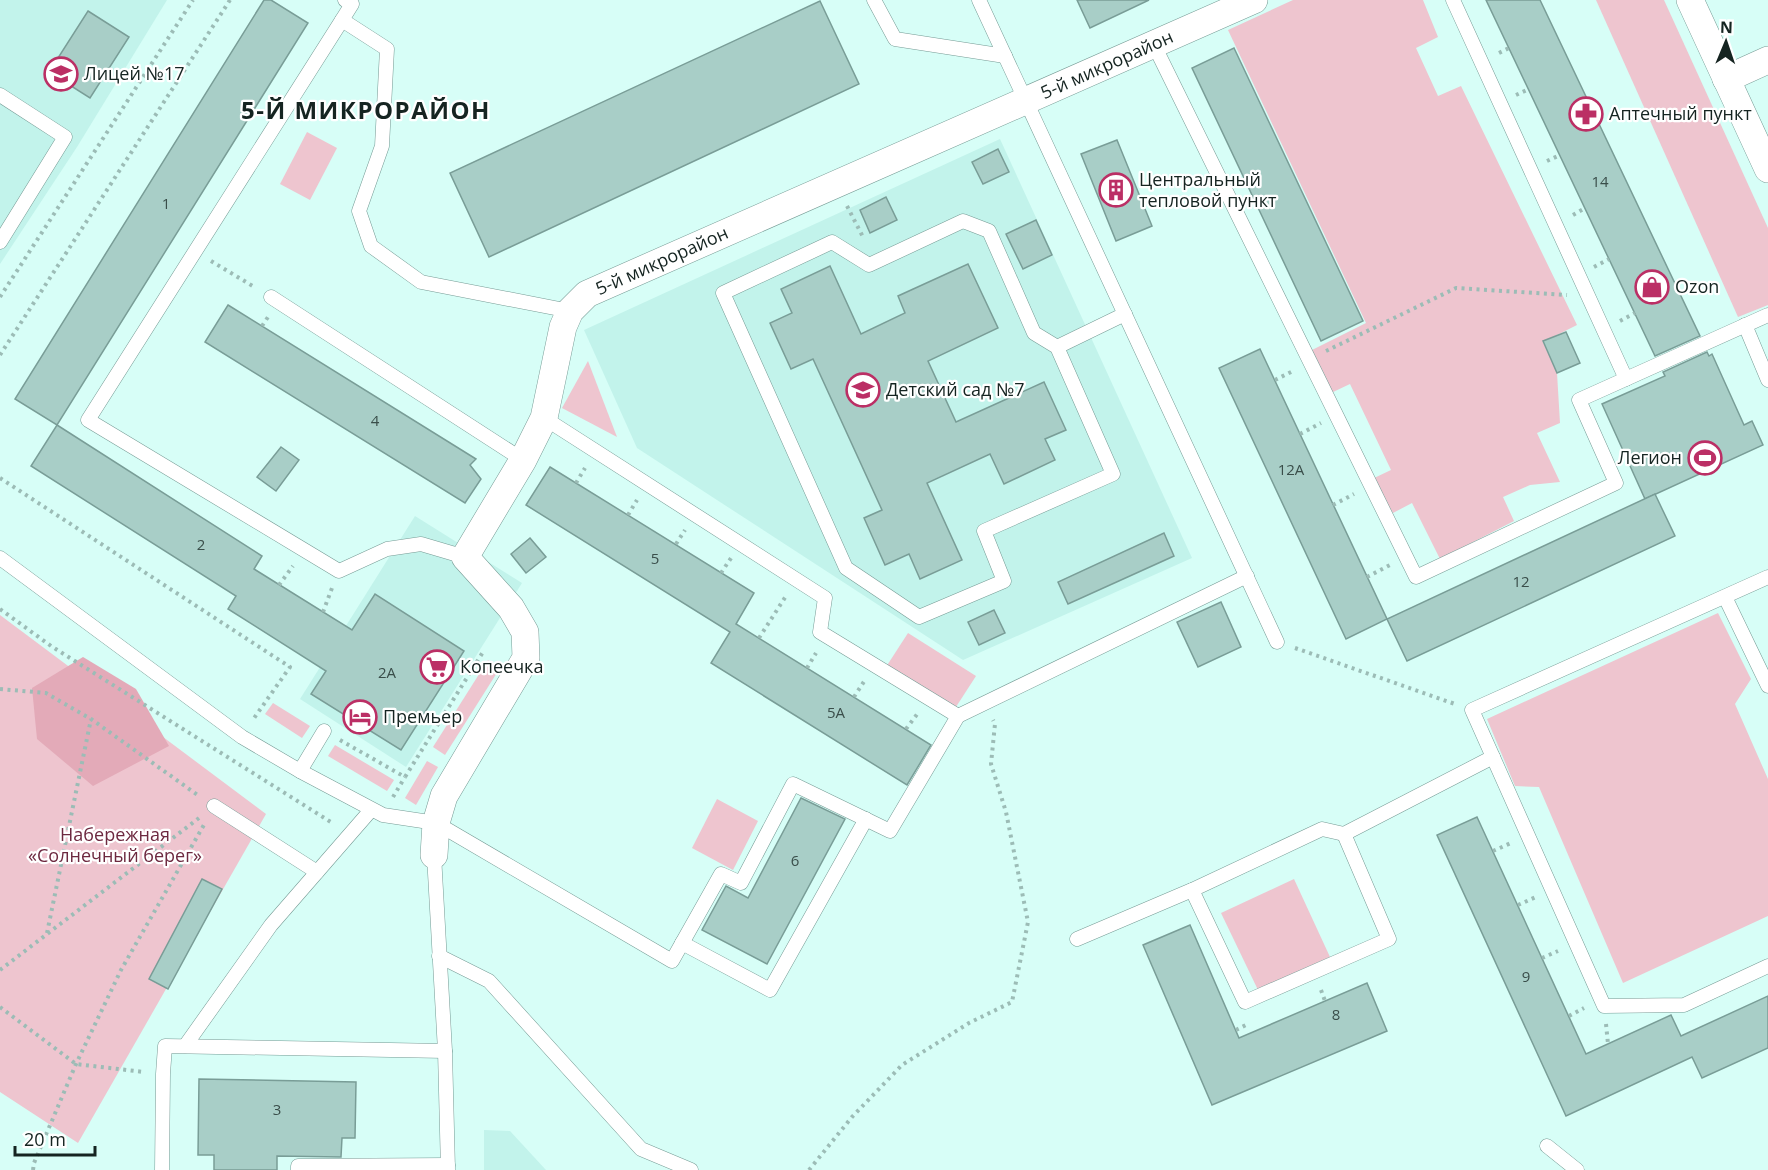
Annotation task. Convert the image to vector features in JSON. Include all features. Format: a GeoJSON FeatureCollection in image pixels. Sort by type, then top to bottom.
{"type":"FeatureCollection","features":[{"type":"Feature","properties":{"kind":"street","name":"5-й микрорайон"},"geometry":{"type":"LineString","coordinates":[[570,311],[587,294],[1254,0]]}},
{"type":"Feature","properties":{"kind":"street"},"geometry":{"type":"LineString","coordinates":[[1690,0],[1768,169]]}},
{"type":"Feature","properties":{"kind":"street"},"geometry":{"type":"LineString","coordinates":[[1726,79],[1768,60]]}},
{"type":"Feature","properties":{"kind":"street"},"geometry":{"type":"LineString","coordinates":[[434,855],[436,824],[444,796],[526,658],[525,633],[511,608],[465,557],[523,460],[544,418],[563,327],[570,311]]}},
{"type":"Feature","properties":{"kind":"lane"},"geometry":{"type":"LineString","coordinates":[[345,0],[352,4],[88,420],[339,571],[387,549],[421,544],[465,557]]}},
{"type":"Feature","properties":{"kind":"lane"},"geometry":{"type":"LineString","coordinates":[[874,0],[895,39],[1005,56]]}},
{"type":"Feature","properties":{"kind":"lane"},"geometry":{"type":"LineString","coordinates":[[979,0],[1277,642]]}},
{"type":"Feature","properties":{"kind":"lane"},"geometry":{"type":"LineString","coordinates":[[1453,0],[1626,379]]}},
{"type":"Feature","properties":{"kind":"lane"},"geometry":{"type":"LineString","coordinates":[[342,20],[387,49],[382,146],[359,211],[371,246],[421,282],[570,311]]}},
{"type":"Feature","properties":{"kind":"lane"},"geometry":{"type":"LineString","coordinates":[[1154,45],[1416,577],[1616,483],[1579,400],[1768,315]]}},
{"type":"Feature","properties":{"kind":"lane"},"geometry":{"type":"LineString","coordinates":[[0,95],[65,137],[0,242]]}},
{"type":"Feature","properties":{"kind":"lane"},"geometry":{"type":"LineString","coordinates":[[963,221],[988,231],[1034,333],[1058,347],[1113,474],[984,531],[1004,581],[919,617],[846,568],[723,293],[832,242],[868,265],[963,221]]}},
{"type":"Feature","properties":{"kind":"lane"},"geometry":{"type":"LineString","coordinates":[[271,297],[523,460]]}},
{"type":"Feature","properties":{"kind":"lane"},"geometry":{"type":"LineString","coordinates":[[1058,347],[1125,314]]}},
{"type":"Feature","properties":{"kind":"lane"},"geometry":{"type":"LineString","coordinates":[[1745,325],[1768,380]]}},
{"type":"Feature","properties":{"kind":"lane"},"geometry":{"type":"LineString","coordinates":[[544,418],[825,598],[820,632],[958,716]]}},
{"type":"Feature","properties":{"kind":"lane"},"geometry":{"type":"LineString","coordinates":[[0,558],[242,737],[371,810],[383,815],[436,824],[672,961],[721,874],[741,883],[793,784],[890,831],[958,716],[1247,576]]}},
{"type":"Feature","properties":{"kind":"lane"},"geometry":{"type":"LineString","coordinates":[[1768,577],[1472,710],[1604,1006],[1684,1005],[1768,966]]}},
{"type":"Feature","properties":{"kind":"lane"},"geometry":{"type":"LineString","coordinates":[[1725,597],[1768,686]]}},
{"type":"Feature","properties":{"kind":"lane"},"geometry":{"type":"LineString","coordinates":[[300,771],[324,731]]}},
{"type":"Feature","properties":{"kind":"lane"},"geometry":{"type":"LineString","coordinates":[[1077,939],[1192,890],[1322,829],[1344,834],[1493,757]]}},
{"type":"Feature","properties":{"kind":"lane"},"geometry":{"type":"LineString","coordinates":[[214,807],[317,872]]}},
{"type":"Feature","properties":{"kind":"lane"},"geometry":{"type":"LineString","coordinates":[[185,1046],[271,925],[371,810]]}},
{"type":"Feature","properties":{"kind":"lane"},"geometry":{"type":"LineString","coordinates":[[682,943],[770,990],[866,819]]}},
{"type":"Feature","properties":{"kind":"lane"},"geometry":{"type":"LineString","coordinates":[[1192,890],[1245,1002],[1389,939],[1344,834]]}},
{"type":"Feature","properties":{"kind":"lane"},"geometry":{"type":"LineString","coordinates":[[298,1170],[298,1166],[448,1167],[445,1051],[434,855]]}},
{"type":"Feature","properties":{"kind":"lane"},"geometry":{"type":"LineString","coordinates":[[438,957],[489,981],[641,1149],[692,1170]]}},
{"type":"Feature","properties":{"kind":"lane"},"geometry":{"type":"LineString","coordinates":[[162,1170],[165,1046],[445,1051]]}},
{"type":"Feature","properties":{"kind":"lane"},"geometry":{"type":"LineString","coordinates":[[1547,1146],[1577,1170]]}},
{"type":"Feature","properties":{"kind":"path"},"geometry":{"type":"LineString","coordinates":[[0,297],[193,0]]}},
{"type":"Feature","properties":{"kind":"path"},"geometry":{"type":"LineString","coordinates":[[0,355],[230,0]]}},
{"type":"Feature","properties":{"kind":"path"},"geometry":{"type":"LineString","coordinates":[[85,151],[92,155]]}},
{"type":"Feature","properties":{"kind":"path"},"geometry":{"type":"LineString","coordinates":[[844,200],[875,262]]}},
{"type":"Feature","properties":{"kind":"path"},"geometry":{"type":"LineString","coordinates":[[195,251],[271,297]]}},
{"type":"Feature","properties":{"kind":"path"},"geometry":{"type":"LineString","coordinates":[[1309,359],[1456,288],[1588,297]]}},
{"type":"Feature","properties":{"kind":"path"},"geometry":{"type":"LineString","coordinates":[[0,478],[290,667],[242,737]]}},
{"type":"Feature","properties":{"kind":"path"},"geometry":{"type":"LineString","coordinates":[[759,639],[796,580]]}},
{"type":"Feature","properties":{"kind":"path"},"geometry":{"type":"LineString","coordinates":[[0,609],[51,646],[350,834]]}},
{"type":"Feature","properties":{"kind":"path"},"geometry":{"type":"LineString","coordinates":[[1277,642],[1472,710]]}},
{"type":"Feature","properties":{"kind":"path"},"geometry":{"type":"LineString","coordinates":[[324,731],[405,777],[483,652]]}},
{"type":"Feature","properties":{"kind":"path"},"geometry":{"type":"LineString","coordinates":[[0,689],[46,693],[91,719],[214,807]]}},
{"type":"Feature","properties":{"kind":"path"},"geometry":{"type":"LineString","coordinates":[[809,1170],[852,1117],[902,1065],[969,1023],[1012,1002],[1028,922],[1006,812],[991,764],[995,724],[986,703]]}},
{"type":"Feature","properties":{"kind":"path"},"geometry":{"type":"LineString","coordinates":[[47,934],[91,719]]}},
{"type":"Feature","properties":{"kind":"path"},"geometry":{"type":"LineString","coordinates":[[0,970],[214,807]]}},
{"type":"Feature","properties":{"kind":"path"},"geometry":{"type":"LineString","coordinates":[[33,1170],[76,1064],[121,970],[214,807]]}},
{"type":"Feature","properties":{"kind":"path"},"geometry":{"type":"LineString","coordinates":[[0,1007],[76,1064],[163,1074]]}},
{"type":"Feature","properties":{"kind":"shaded area","name":"Лицей №17"},"geometry":{"type":"Polygon","coordinates":[[[0,0],[167,0],[77,147],[0,264],[0,0]]]}},
{"type":"Feature","properties":{"kind":"shaded area","name":"Детский сад №7"},"geometry":{"type":"Polygon","coordinates":[[[1000,139],[1192,558],[963,660],[637,448],[584,330],[1000,139]]]}},
{"type":"Feature","properties":{"kind":"shaded area"},"geometry":{"type":"Polygon","coordinates":[[[415,516],[522,583],[406,767],[300,699],[415,516]]]}},
{"type":"Feature","properties":{"kind":"shaded area"},"geometry":{"type":"Polygon","coordinates":[[[83,657],[136,689],[169,746],[93,786],[37,739],[32,688],[83,657]]]}},
{"type":"Feature","properties":{"kind":"shaded area"},"geometry":{"type":"Polygon","coordinates":[[[484,1130],[510,1131],[546,1170],[484,1170],[484,1130]]]}},
{"type":"Feature","properties":{"kind":"green space"},"geometry":{"type":"Polygon","coordinates":[[[1293,0],[1423,0],[1438,37],[1416,48],[1438,96],[1461,86],[1577,325],[1543,342],[1557,373],[1560,423],[1537,433],[1560,482],[1530,485],[1503,497],[1514,521],[1440,559],[1412,503],[1393,513],[1372,479],[1391,470],[1350,384],[1331,393],[1310,351],[1366,323],[1228,30],[1293,0]]]}},
{"type":"Feature","properties":{"kind":"green space"},"geometry":{"type":"Polygon","coordinates":[[[1596,0],[1664,0],[1768,228],[1768,305],[1738,317],[1596,0]]]}},
{"type":"Feature","properties":{"kind":"green space"},"geometry":{"type":"Polygon","coordinates":[[[307,132],[337,148],[310,200],[280,184],[307,132]]]}},
{"type":"Feature","properties":{"kind":"green space"},"geometry":{"type":"Polygon","coordinates":[[[588,361],[617,437],[562,408],[588,361]]]}},
{"type":"Feature","properties":{"kind":"green space"},"geometry":{"type":"Polygon","coordinates":[[[1718,613],[1751,679],[1735,704],[1768,779],[1768,916],[1623,983],[1539,787],[1515,786],[1487,719],[1718,613]]]}},
{"type":"Feature","properties":{"kind":"green space","name":"Набережная «Солнечный берег»"},"geometry":{"type":"Polygon","coordinates":[[[0,615],[266,814],[78,1143],[0,1092],[0,615]]]}},
{"type":"Feature","properties":{"kind":"green space"},"geometry":{"type":"Polygon","coordinates":[[[908,633],[976,676],[954,710],[886,667],[908,633]]]}},
{"type":"Feature","properties":{"kind":"green space"},"geometry":{"type":"Polygon","coordinates":[[[488,660],[500,668],[445,755],[433,747],[488,660]]]}},
{"type":"Feature","properties":{"kind":"green space"},"geometry":{"type":"Polygon","coordinates":[[[273,703],[310,726],[302,738],[265,714],[273,703]]]}},
{"type":"Feature","properties":{"kind":"green space"},"geometry":{"type":"Polygon","coordinates":[[[335,745],[394,780],[387,791],[328,756],[335,745]]]}},
{"type":"Feature","properties":{"kind":"green space"},"geometry":{"type":"Polygon","coordinates":[[[427,761],[438,767],[416,805],[405,798],[427,761]]]}},
{"type":"Feature","properties":{"kind":"green space"},"geometry":{"type":"Polygon","coordinates":[[[717,799],[758,821],[733,870],[692,848],[717,799]]]}},
{"type":"Feature","properties":{"kind":"green space"},"geometry":{"type":"Polygon","coordinates":[[[1294,879],[1330,957],[1258,990],[1221,913],[1294,879]]]}},
{"type":"Feature","properties":{"kind":"building"},"geometry":{"type":"Polygon","coordinates":[[[264,0],[271,0],[308,23],[57,425],[15,399],[264,0]]]}},
{"type":"Feature","properties":{"kind":"building"},"geometry":{"type":"Polygon","coordinates":[[[1077,0],[1149,0],[1090,28],[1077,0]]]}},
{"type":"Feature","properties":{"kind":"building"},"geometry":{"type":"Polygon","coordinates":[[[1486,0],[1540,0],[1700,336],[1655,356],[1486,0]]]}},
{"type":"Feature","properties":{"kind":"building"},"geometry":{"type":"Polygon","coordinates":[[[820,1],[859,84],[489,257],[450,173],[820,1]]]}},
{"type":"Feature","properties":{"kind":"building"},"geometry":{"type":"Polygon","coordinates":[[[88,11],[129,37],[90,98],[49,72],[88,11]]]}},
{"type":"Feature","properties":{"kind":"building"},"geometry":{"type":"Polygon","coordinates":[[[1234,48],[1363,321],[1321,341],[1192,68],[1234,48]]]}},
{"type":"Feature","properties":{"kind":"building","name":"Центральный тепловой пункт"},"geometry":{"type":"Polygon","coordinates":[[[1117,140],[1152,226],[1116,241],[1081,154],[1117,140]]]}},
{"type":"Feature","properties":{"kind":"building"},"geometry":{"type":"Polygon","coordinates":[[[998,149],[1009,172],[983,184],[972,162],[998,149]]]}},
{"type":"Feature","properties":{"kind":"building"},"geometry":{"type":"Polygon","coordinates":[[[886,197],[897,220],[870,233],[860,210],[886,197]]]}},
{"type":"Feature","properties":{"kind":"building"},"geometry":{"type":"Polygon","coordinates":[[[1036,220],[1052,255],[1023,269],[1006,234],[1036,220]]]}},
{"type":"Feature","properties":{"kind":"building"},"geometry":{"type":"Polygon","coordinates":[[[968,264],[998,328],[928,361],[956,422],[1044,382],[1066,430],[1045,439],[1055,460],[1004,484],[990,454],[927,483],[962,560],[920,579],[909,554],[885,565],[864,518],[882,510],[813,359],[791,369],[770,323],[792,313],[781,289],[830,266],[861,334],[905,313],[898,296],[968,264]]]}},
{"type":"Feature","properties":{"kind":"building"},"geometry":{"type":"Polygon","coordinates":[[[228,305],[476,459],[470,465],[481,479],[465,503],[205,342],[228,305]]]}},
{"type":"Feature","properties":{"kind":"building"},"geometry":{"type":"Polygon","coordinates":[[[1566,332],[1580,363],[1557,373],[1543,341],[1566,332]]]}},
{"type":"Feature","properties":{"kind":"building"},"geometry":{"type":"Polygon","coordinates":[[[1260,349],[1387,619],[1346,639],[1219,368],[1260,349]]]}},
{"type":"Feature","properties":{"kind":"building"},"geometry":{"type":"Polygon","coordinates":[[[1707,352],[1709,356],[1712,354],[1744,425],[1752,421],[1763,445],[1645,499],[1602,404],[1665,376],[1663,372],[1707,352]]]}},
{"type":"Feature","properties":{"kind":"building"},"geometry":{"type":"Polygon","coordinates":[[[57,425],[262,556],[254,569],[352,630],[375,594],[464,651],[401,750],[311,694],[326,671],[228,609],[236,596],[31,466],[57,425]]]}},
{"type":"Feature","properties":{"kind":"building"},"geometry":{"type":"Polygon","coordinates":[[[281,447],[299,460],[276,491],[257,477],[281,447]]]}},
{"type":"Feature","properties":{"kind":"building"},"geometry":{"type":"Polygon","coordinates":[[[550,467],[754,593],[736,624],[931,745],[907,785],[711,663],[730,632],[526,505],[550,467]]]}},
{"type":"Feature","properties":{"kind":"building"},"geometry":{"type":"Polygon","coordinates":[[[1655,494],[1675,536],[1407,661],[1387,619],[1655,494]]]}},
{"type":"Feature","properties":{"kind":"building"},"geometry":{"type":"Polygon","coordinates":[[[1164,533],[1174,556],[1068,604],[1058,582],[1164,533]]]}},
{"type":"Feature","properties":{"kind":"building"},"geometry":{"type":"Polygon","coordinates":[[[530,538],[546,557],[526,573],[511,554],[530,538]]]}},
{"type":"Feature","properties":{"kind":"building"},"geometry":{"type":"Polygon","coordinates":[[[1221,602],[1241,647],[1198,667],[1177,622],[1221,602]]]}},
{"type":"Feature","properties":{"kind":"building"},"geometry":{"type":"Polygon","coordinates":[[[994,610],[1005,633],[979,645],[968,622],[994,610]]]}},
{"type":"Feature","properties":{"kind":"building"},"geometry":{"type":"Polygon","coordinates":[[[801,798],[845,819],[767,964],[702,930],[726,886],[748,898],[801,798]]]}},
{"type":"Feature","properties":{"kind":"building"},"geometry":{"type":"Polygon","coordinates":[[[1477,817],[1586,1054],[1671,1015],[1681,1036],[1768,996],[1768,1048],[1702,1078],[1692,1057],[1566,1116],[1437,835],[1477,817]]]}},
{"type":"Feature","properties":{"kind":"building"},"geometry":{"type":"Polygon","coordinates":[[[202,879],[222,889],[168,989],[149,979],[202,879]]]}},
{"type":"Feature","properties":{"kind":"building"},"geometry":{"type":"Polygon","coordinates":[[[1190,925],[1239,1038],[1367,983],[1387,1031],[1212,1105],[1143,945],[1190,925]]]}},
{"type":"Feature","properties":{"kind":"building"},"geometry":{"type":"Polygon","coordinates":[[[199,1079],[356,1082],[355,1138],[342,1138],[341,1157],[277,1156],[277,1170],[214,1170],[214,1155],[198,1155],[199,1079]]]}},
{"type":"Feature","properties":{"kind":"place","name":"Лицей №17"},"geometry":{"type":"Point","coordinates":[61,74]}},
{"type":"Feature","properties":{"kind":"place","name":"Аптечный пункт"},"geometry":{"type":"Point","coordinates":[1586,114]}},
{"type":"Feature","properties":{"kind":"place","name":"Центральный тепловой пункт"},"geometry":{"type":"Point","coordinates":[1116,190]}},
{"type":"Feature","properties":{"kind":"place","name":"Ozon"},"geometry":{"type":"Point","coordinates":[1652,287]}},
{"type":"Feature","properties":{"kind":"place","name":"Детский сад №7"},"geometry":{"type":"Point","coordinates":[863,390]}},
{"type":"Feature","properties":{"kind":"place","name":"Легион"},"geometry":{"type":"Point","coordinates":[1705,458]}},
{"type":"Feature","properties":{"kind":"place","name":"Копеечка"},"geometry":{"type":"Point","coordinates":[437,667]}},
{"type":"Feature","properties":{"kind":"place","name":"Премьер"},"geometry":{"type":"Point","coordinates":[360,717]}},
{"type":"Feature","properties":{"kind":"district","name":"5-Й МИКРОРАЙОН"},"geometry":{"type":"Point","coordinates":[366,111]}}]}
